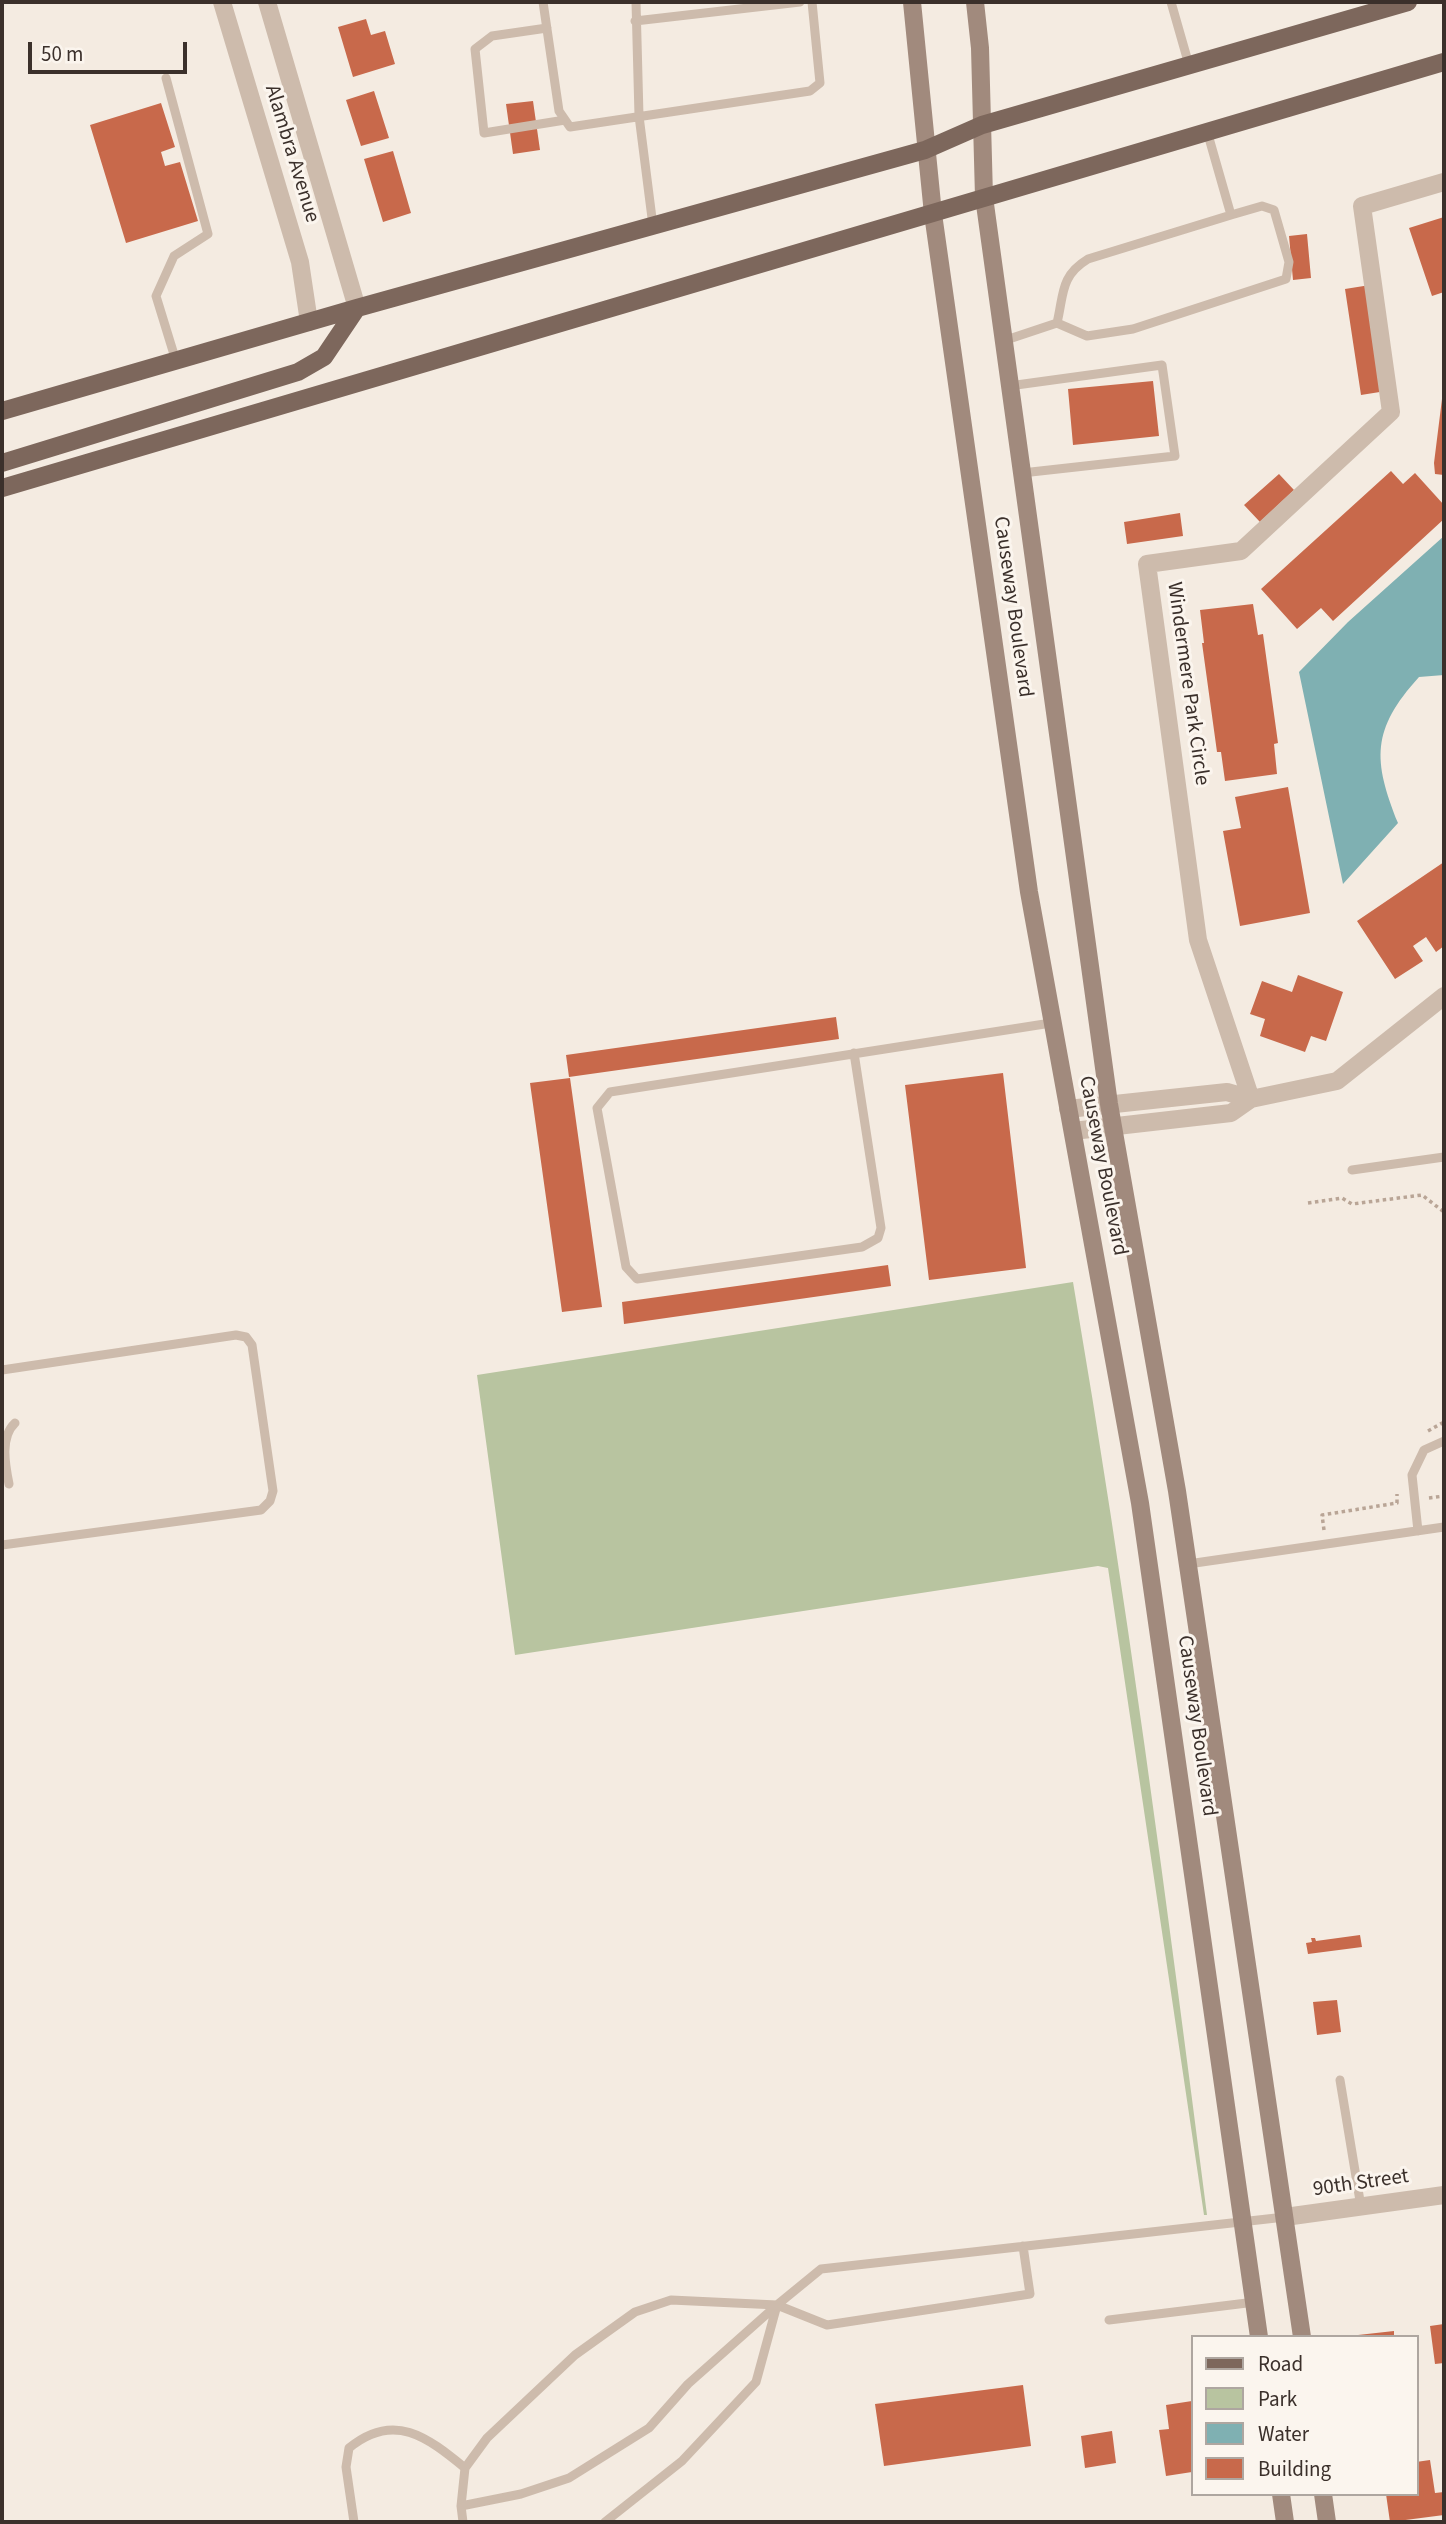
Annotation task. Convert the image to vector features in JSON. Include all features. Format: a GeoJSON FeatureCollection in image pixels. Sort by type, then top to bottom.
{"type":"FeatureCollection","features":[{"type":"Feature","properties":{"kind":"main road","name":"Causeway Boulevard"},"geometry":{"type":"LineString","coordinates":[[912,2],[933,214],[1029,892],[1142,1516],[1259,2335]]}},
{"type":"Feature","properties":{"kind":"main road","name":"Causeway Boulevard"},"geometry":{"type":"LineString","coordinates":[[975,2],[984,197],[1109,1104],[1188,1564],[1301,2335]]}},
{"type":"Feature","properties":{"kind":"main road"},"geometry":{"type":"LineString","coordinates":[[2,411],[357,308],[925,150],[982,125],[1408,2]]}},
{"type":"Feature","properties":{"kind":"main road"},"geometry":{"type":"LineString","coordinates":[[2,488],[1444,62]]}},
{"type":"Feature","properties":{"kind":"main road"},"geometry":{"type":"LineString","coordinates":[[2,463],[298,372],[324,357],[357,308]]}},
{"type":"Feature","properties":{"kind":"main road"},"geometry":{"type":"LineString","coordinates":[[1281,2496],[1285,2522]]}},
{"type":"Feature","properties":{"kind":"main road"},"geometry":{"type":"LineString","coordinates":[[1323,2496],[1327,2522]]}},
{"type":"Feature","properties":{"kind":"street","name":"Alambra Avenue"},"geometry":{"type":"LineString","coordinates":[[222,2],[300,262],[309,322]]}},
{"type":"Feature","properties":{"kind":"street","name":"Alambra Avenue"},"geometry":{"type":"LineString","coordinates":[[267,2],[357,308]]}},
{"type":"Feature","properties":{"kind":"street","name":"Windermere Park Circle"},"geometry":{"type":"LineString","coordinates":[[1251,1099],[1198,940],[1147,564],[1241,551],[1391,412],[1362,206],[1444,183]]}},
{"type":"Feature","properties":{"kind":"street"},"geometry":{"type":"LineString","coordinates":[[1073,1131],[1231,1113],[1251,1099],[1337,1081],[1444,996]]}},
{"type":"Feature","properties":{"kind":"street"},"geometry":{"type":"LineString","coordinates":[[1069,1110],[1227,1092],[1251,1099]]}},
{"type":"Feature","properties":{"kind":"street","name":"90th Street"},"geometry":{"type":"LineString","coordinates":[[1285,2217],[1444,2195]]}},
{"type":"Feature","properties":{"kind":"lane"},"geometry":{"type":"LineString","coordinates":[[543,2],[559,111],[570,127],[810,91],[820,83],[812,2]]}},
{"type":"Feature","properties":{"kind":"lane"},"geometry":{"type":"LineString","coordinates":[[636,2],[639,116],[653,226]]}},
{"type":"Feature","properties":{"kind":"lane"},"geometry":{"type":"LineString","coordinates":[[635,21],[800,2]]}},
{"type":"Feature","properties":{"kind":"lane"},"geometry":{"type":"LineString","coordinates":[[1171,2],[1189,65]]}},
{"type":"Feature","properties":{"kind":"lane"},"geometry":{"type":"LineString","coordinates":[[547,28],[492,36],[475,49],[484,133],[565,120]]}},
{"type":"Feature","properties":{"kind":"lane"},"geometry":{"type":"LineString","coordinates":[[166,78],[208,234],[174,256],[156,296],[176,360]]}},
{"type":"Feature","properties":{"kind":"lane"},"geometry":{"type":"LineString","coordinates":[[1207,131],[1231,215]]}},
{"type":"Feature","properties":{"kind":"lane"},"geometry":{"type":"LineString","coordinates":[[1003,341],[1057,323],[1087,336],[1133,329],[1286,279],[1289,262],[1274,210],[1262,206],[1080,264],[1073,268],[1066,281],[1057,323]]}},
{"type":"Feature","properties":{"kind":"lane"},"geometry":{"type":"LineString","coordinates":[[1009,386],[1162,365],[1175,456],[1022,473]]}},
{"type":"Feature","properties":{"kind":"lane"},"geometry":{"type":"LineString","coordinates":[[853,1053],[881,1228],[878,1238],[868,1245],[796,1256],[636,1279],[630,1274],[626,1267],[597,1108],[602,1097],[610,1091],[853,1053],[1051,1023]]}},
{"type":"Feature","properties":{"kind":"lane"},"geometry":{"type":"LineString","coordinates":[[1352,1170],[1444,1157]]}},
{"type":"Feature","properties":{"kind":"lane"},"geometry":{"type":"LineString","coordinates":[[2,1370],[236,1335],[246,1337],[252,1345],[273,1491],[270,1501],[261,1510],[2,1545]]}},
{"type":"Feature","properties":{"kind":"lane"},"geometry":{"type":"LineString","coordinates":[[9,1484],[4,1440],[7,1429],[15,1423]]}},
{"type":"Feature","properties":{"kind":"lane"},"geometry":{"type":"LineString","coordinates":[[1418,1531],[1412,1475],[1424,1450],[1444,1441]]}},
{"type":"Feature","properties":{"kind":"lane"},"geometry":{"type":"LineString","coordinates":[[1188,1564],[1444,1527]]}},
{"type":"Feature","properties":{"kind":"lane"},"geometry":{"type":"LineString","coordinates":[[1340,2080],[1361,2207]]}},
{"type":"Feature","properties":{"kind":"lane"},"geometry":{"type":"LineString","coordinates":[[461,2506],[521,2494],[569,2478],[649,2428],[688,2384],[821,2269],[1285,2217]]}},
{"type":"Feature","properties":{"kind":"lane"},"geometry":{"type":"LineString","coordinates":[[463,2522],[461,2506],[465,2468],[487,2438],[575,2355],[635,2312],[671,2300],[777,2305],[827,2325],[1030,2294],[1023,2246]]}},
{"type":"Feature","properties":{"kind":"lane"},"geometry":{"type":"LineString","coordinates":[[1110,2320],[1255,2302]]}},
{"type":"Feature","properties":{"kind":"lane"},"geometry":{"type":"LineString","coordinates":[[606,2522],[682,2461],[756,2382],[777,2305]]}},
{"type":"Feature","properties":{"kind":"lane"},"geometry":{"type":"LineString","coordinates":[[354,2522],[346,2467],[349,2448],[366,2434],[411,2431],[433,2441],[465,2468]]}},
{"type":"Feature","properties":{"kind":"path"},"geometry":{"type":"LineString","coordinates":[[1308,1203],[1342,1198],[1352,1204],[1422,1195],[1444,1212]]}},
{"type":"Feature","properties":{"kind":"path"},"geometry":{"type":"LineString","coordinates":[[1419,1438],[1444,1422]]}},
{"type":"Feature","properties":{"kind":"path"},"geometry":{"type":"LineString","coordinates":[[1311,1534],[1325,1532],[1322,1515],[1397,1503],[1397,1482]]}},
{"type":"Feature","properties":{"kind":"path"},"geometry":{"type":"LineString","coordinates":[[1423,1499],[1444,1496]]}},
{"type":"Feature","properties":{"kind":"green space"},"geometry":{"type":"Polygon","coordinates":[[[1073,1282],[1128,1631],[1207,2215],[1204,2215],[1108,1568],[1098,1566],[515,1655],[477,1375],[1073,1282]]]}},
{"type":"Feature","properties":{"kind":"water"},"geometry":{"type":"Polygon","coordinates":[[[1444,536],[1444,675],[1419,677],[1392,713],[1381,746],[1381,763],[1398,823],[1343,884],[1299,672],[1348,622],[1444,536]]]}},
{"type":"Feature","properties":{"kind":"building"},"geometry":{"type":"Polygon","coordinates":[[[366,19],[371,35],[385,31],[395,64],[353,77],[338,27],[366,19]]]}},
{"type":"Feature","properties":{"kind":"building"},"geometry":{"type":"Polygon","coordinates":[[[374,91],[389,138],[361,146],[346,100],[374,91]]]}},
{"type":"Feature","properties":{"kind":"building"},"geometry":{"type":"Polygon","coordinates":[[[533,101],[540,150],[513,154],[506,104],[533,101]]]}},
{"type":"Feature","properties":{"kind":"building"},"geometry":{"type":"Polygon","coordinates":[[[161,103],[175,147],[161,152],[165,166],[180,162],[198,221],[126,243],[90,125],[161,103]]]}},
{"type":"Feature","properties":{"kind":"building"},"geometry":{"type":"Polygon","coordinates":[[[393,151],[411,213],[383,222],[364,159],[393,151]]]}},
{"type":"Feature","properties":{"kind":"building"},"geometry":{"type":"Polygon","coordinates":[[[1444,217],[1444,292],[1432,296],[1409,228],[1444,217]]]}},
{"type":"Feature","properties":{"kind":"building"},"geometry":{"type":"Polygon","coordinates":[[[1307,234],[1311,278],[1293,280],[1289,236],[1307,234]]]}},
{"type":"Feature","properties":{"kind":"building"},"geometry":{"type":"Polygon","coordinates":[[[1370,285],[1386,391],[1361,395],[1345,289],[1370,285]]]}},
{"type":"Feature","properties":{"kind":"building"},"geometry":{"type":"Polygon","coordinates":[[[1153,381],[1159,436],[1073,445],[1068,389],[1153,381]]]}},
{"type":"Feature","properties":{"kind":"building"},"geometry":{"type":"Polygon","coordinates":[[[1443,391],[1444,475],[1435,474],[1434,463],[1443,391]]]}},
{"type":"Feature","properties":{"kind":"building"},"geometry":{"type":"Polygon","coordinates":[[[1391,471],[1403,484],[1415,473],[1444,505],[1444,519],[1333,621],[1321,608],[1297,629],[1261,589],[1391,471]]]}},
{"type":"Feature","properties":{"kind":"building"},"geometry":{"type":"Polygon","coordinates":[[[1279,474],[1294,490],[1260,522],[1244,505],[1279,474]]]}},
{"type":"Feature","properties":{"kind":"building"},"geometry":{"type":"Polygon","coordinates":[[[1180,513],[1183,536],[1127,544],[1124,522],[1180,513]]]}},
{"type":"Feature","properties":{"kind":"building"},"geometry":{"type":"Polygon","coordinates":[[[1253,604],[1258,635],[1263,634],[1278,743],[1274,744],[1277,774],[1225,781],[1221,752],[1217,752],[1200,610],[1253,604]]]}},
{"type":"Feature","properties":{"kind":"building"},"geometry":{"type":"Polygon","coordinates":[[[1288,787],[1310,913],[1240,926],[1223,831],[1241,828],[1235,797],[1288,787]]]}},
{"type":"Feature","properties":{"kind":"building"},"geometry":{"type":"Polygon","coordinates":[[[1444,862],[1444,946],[1436,952],[1426,937],[1413,946],[1423,961],[1395,979],[1357,921],[1444,862]]]}},
{"type":"Feature","properties":{"kind":"building"},"geometry":{"type":"Polygon","coordinates":[[[1298,975],[1343,992],[1326,1041],[1311,1036],[1305,1052],[1260,1036],[1265,1019],[1250,1014],[1262,981],[1292,992],[1298,975]]]}},
{"type":"Feature","properties":{"kind":"building"},"geometry":{"type":"Polygon","coordinates":[[[836,1017],[839,1039],[569,1077],[566,1055],[836,1017]]]}},
{"type":"Feature","properties":{"kind":"building"},"geometry":{"type":"Polygon","coordinates":[[[1003,1073],[1026,1268],[929,1280],[905,1085],[1003,1073]]]}},
{"type":"Feature","properties":{"kind":"building"},"geometry":{"type":"Polygon","coordinates":[[[570,1078],[602,1307],[562,1312],[530,1083],[570,1078]]]}},
{"type":"Feature","properties":{"kind":"building"},"geometry":{"type":"Polygon","coordinates":[[[888,1265],[891,1286],[624,1324],[622,1302],[888,1265]]]}},
{"type":"Feature","properties":{"kind":"building"},"geometry":{"type":"Polygon","coordinates":[[[1360,1935],[1362,1947],[1308,1954],[1306,1943],[1312,1942],[1311,1938],[1316,1941],[1360,1935]]]}},
{"type":"Feature","properties":{"kind":"building"},"geometry":{"type":"Polygon","coordinates":[[[1337,2000],[1341,2032],[1317,2035],[1313,2002],[1337,2000]]]}},
{"type":"Feature","properties":{"kind":"building"},"geometry":{"type":"Polygon","coordinates":[[[1444,2324],[1444,2363],[1435,2364],[1430,2326],[1444,2324]]]}},
{"type":"Feature","properties":{"kind":"building"},"geometry":{"type":"Polygon","coordinates":[[[1394,2331],[1394,2335],[1358,2335],[1394,2331]]]}},
{"type":"Feature","properties":{"kind":"building"},"geometry":{"type":"Polygon","coordinates":[[[1023,2385],[1031,2446],[884,2466],[875,2404],[1023,2385]]]}},
{"type":"Feature","properties":{"kind":"building"},"geometry":{"type":"Polygon","coordinates":[[[1190,2401],[1190,2472],[1166,2476],[1159,2430],[1169,2429],[1166,2405],[1190,2401]]]}},
{"type":"Feature","properties":{"kind":"building"},"geometry":{"type":"Polygon","coordinates":[[[1112,2431],[1116,2463],[1085,2468],[1081,2436],[1112,2431]]]}},
{"type":"Feature","properties":{"kind":"building"},"geometry":{"type":"Polygon","coordinates":[[[1430,2460],[1435,2493],[1444,2492],[1444,2515],[1390,2522],[1386,2496],[1418,2496],[1418,2462],[1430,2460]]]}}]}
